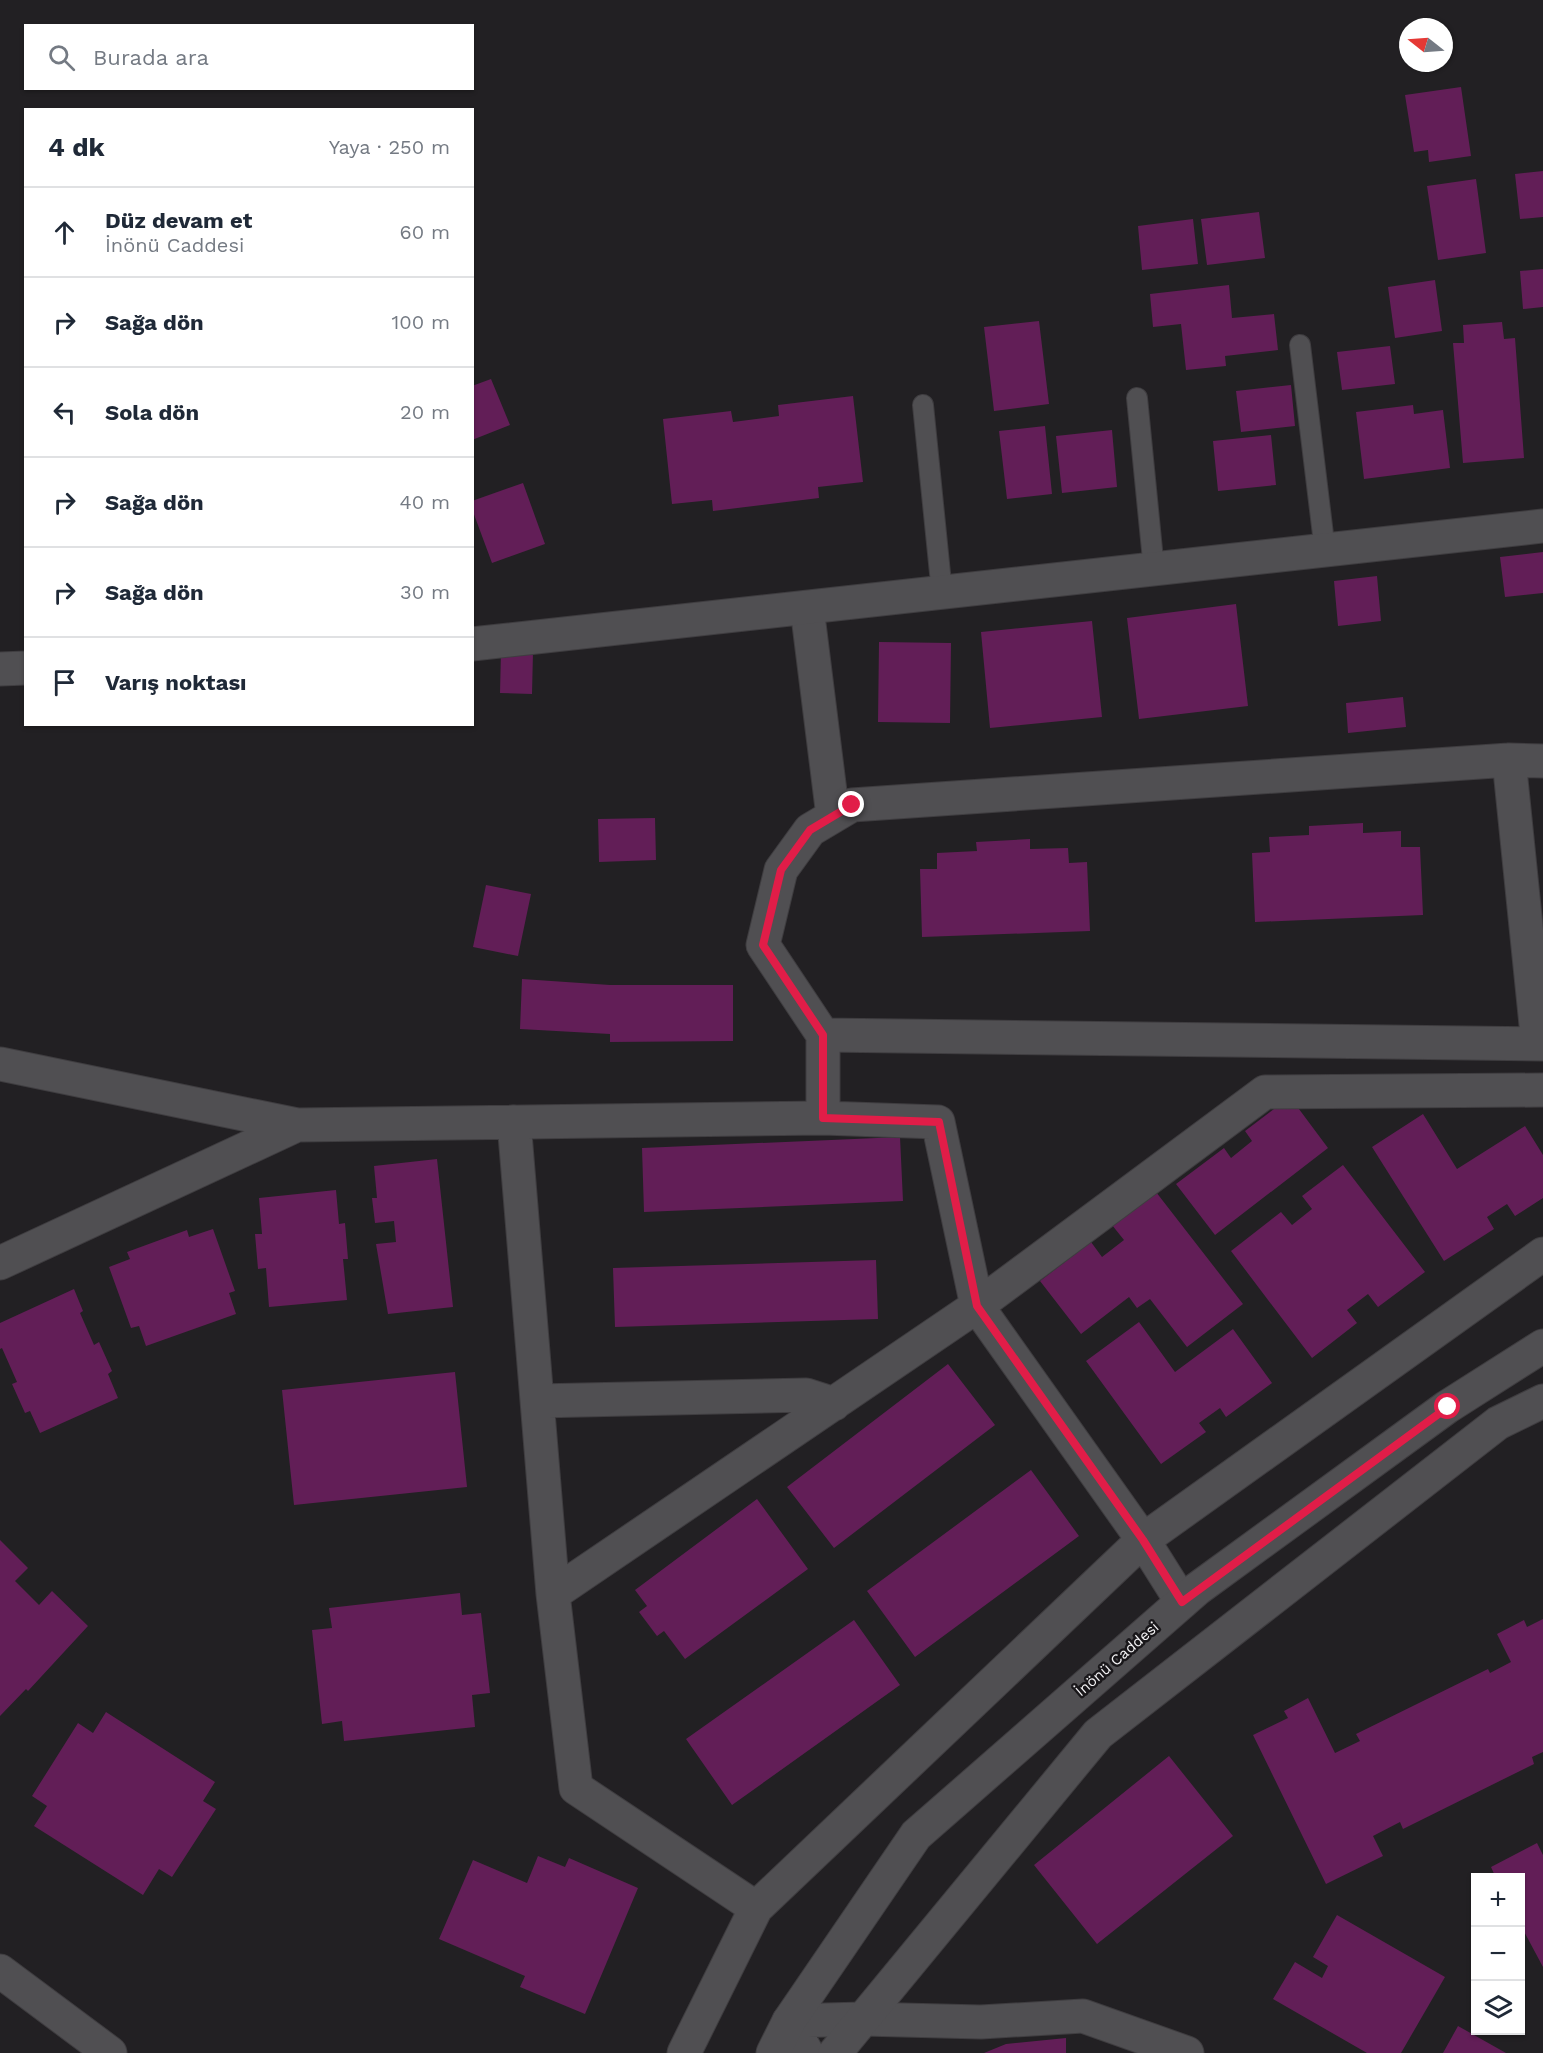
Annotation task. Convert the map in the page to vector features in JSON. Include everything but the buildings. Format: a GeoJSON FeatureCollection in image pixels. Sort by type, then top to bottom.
{"type":"FeatureCollection","features":[{"type":"Feature","properties":{"kind":"street"},"geometry":{"type":"LineString","coordinates":[[474,644],[1543,526]]}},
{"type":"Feature","properties":{"kind":"street"},"geometry":{"type":"LineString","coordinates":[[807,608],[833,816]]}},
{"type":"Feature","properties":{"kind":"street"},"geometry":{"type":"LineString","coordinates":[[0,669],[24,668]]}},
{"type":"Feature","properties":{"kind":"street"},"geometry":{"type":"LineString","coordinates":[[823,1035],[1541,1044],[1509,760]]}},
{"type":"Feature","properties":{"kind":"street"},"geometry":{"type":"LineString","coordinates":[[823,1118],[823,1035],[763,945],[781,870],[810,830],[852,805],[1509,760],[1543,761]]}},
{"type":"Feature","properties":{"kind":"street"},"geometry":{"type":"LineString","coordinates":[[0,1064],[297,1125],[823,1118],[939,1122],[977,1306],[1143,1540],[1182,1602]]}},
{"type":"Feature","properties":{"kind":"street"},"geometry":{"type":"LineString","coordinates":[[553,1594],[977,1306],[1265,1092],[1543,1090]]}},
{"type":"Feature","properties":{"kind":"street"},"geometry":{"type":"LineString","coordinates":[[514,1122],[553,1594],[576,1788],[756,1908]]}},
{"type":"Feature","properties":{"kind":"street"},"geometry":{"type":"LineString","coordinates":[[0,1263],[297,1125]]}},
{"type":"Feature","properties":{"kind":"street"},"geometry":{"type":"LineString","coordinates":[[684,2053],[756,1908],[1143,1540],[1543,1254]]}},
{"type":"Feature","properties":{"kind":"street","name":"İnönü Caddesi"},"geometry":{"type":"LineString","coordinates":[[773,2053],[789,2021],[916,1835],[1182,1602],[1448,1407],[1543,1346]]}},
{"type":"Feature","properties":{"kind":"street"},"geometry":{"type":"LineString","coordinates":[[537,1401],[806,1395],[834,1404]]}},
{"type":"Feature","properties":{"kind":"street"},"geometry":{"type":"LineString","coordinates":[[835,2053],[1098,1734],[1497,1423],[1543,1401]]}},
{"type":"Feature","properties":{"kind":"street"},"geometry":{"type":"LineString","coordinates":[[0,1971],[110,2053]]}},
{"type":"Feature","properties":{"kind":"street"},"geometry":{"type":"LineString","coordinates":[[807,2053],[789,2021],[863,2019],[981,2022],[1083,2016],[1187,2053]]}},
{"type":"Feature","properties":{"kind":"lane"},"geometry":{"type":"LineString","coordinates":[[1300,345],[1325,551]]}},
{"type":"Feature","properties":{"kind":"lane"},"geometry":{"type":"LineString","coordinates":[[1137,398],[1154,570]]}},
{"type":"Feature","properties":{"kind":"lane"},"geometry":{"type":"LineString","coordinates":[[923,405],[942,593]]}},
{"type":"Feature","properties":{"kind":"route"},"geometry":{"type":"LineString","coordinates":[[852,805],[810,830],[781,870],[763,945],[782,978],[823,1035],[823,1118],[939,1122],[977,1306],[1143,1540],[1182,1602],[1448,1407]]}}]}
